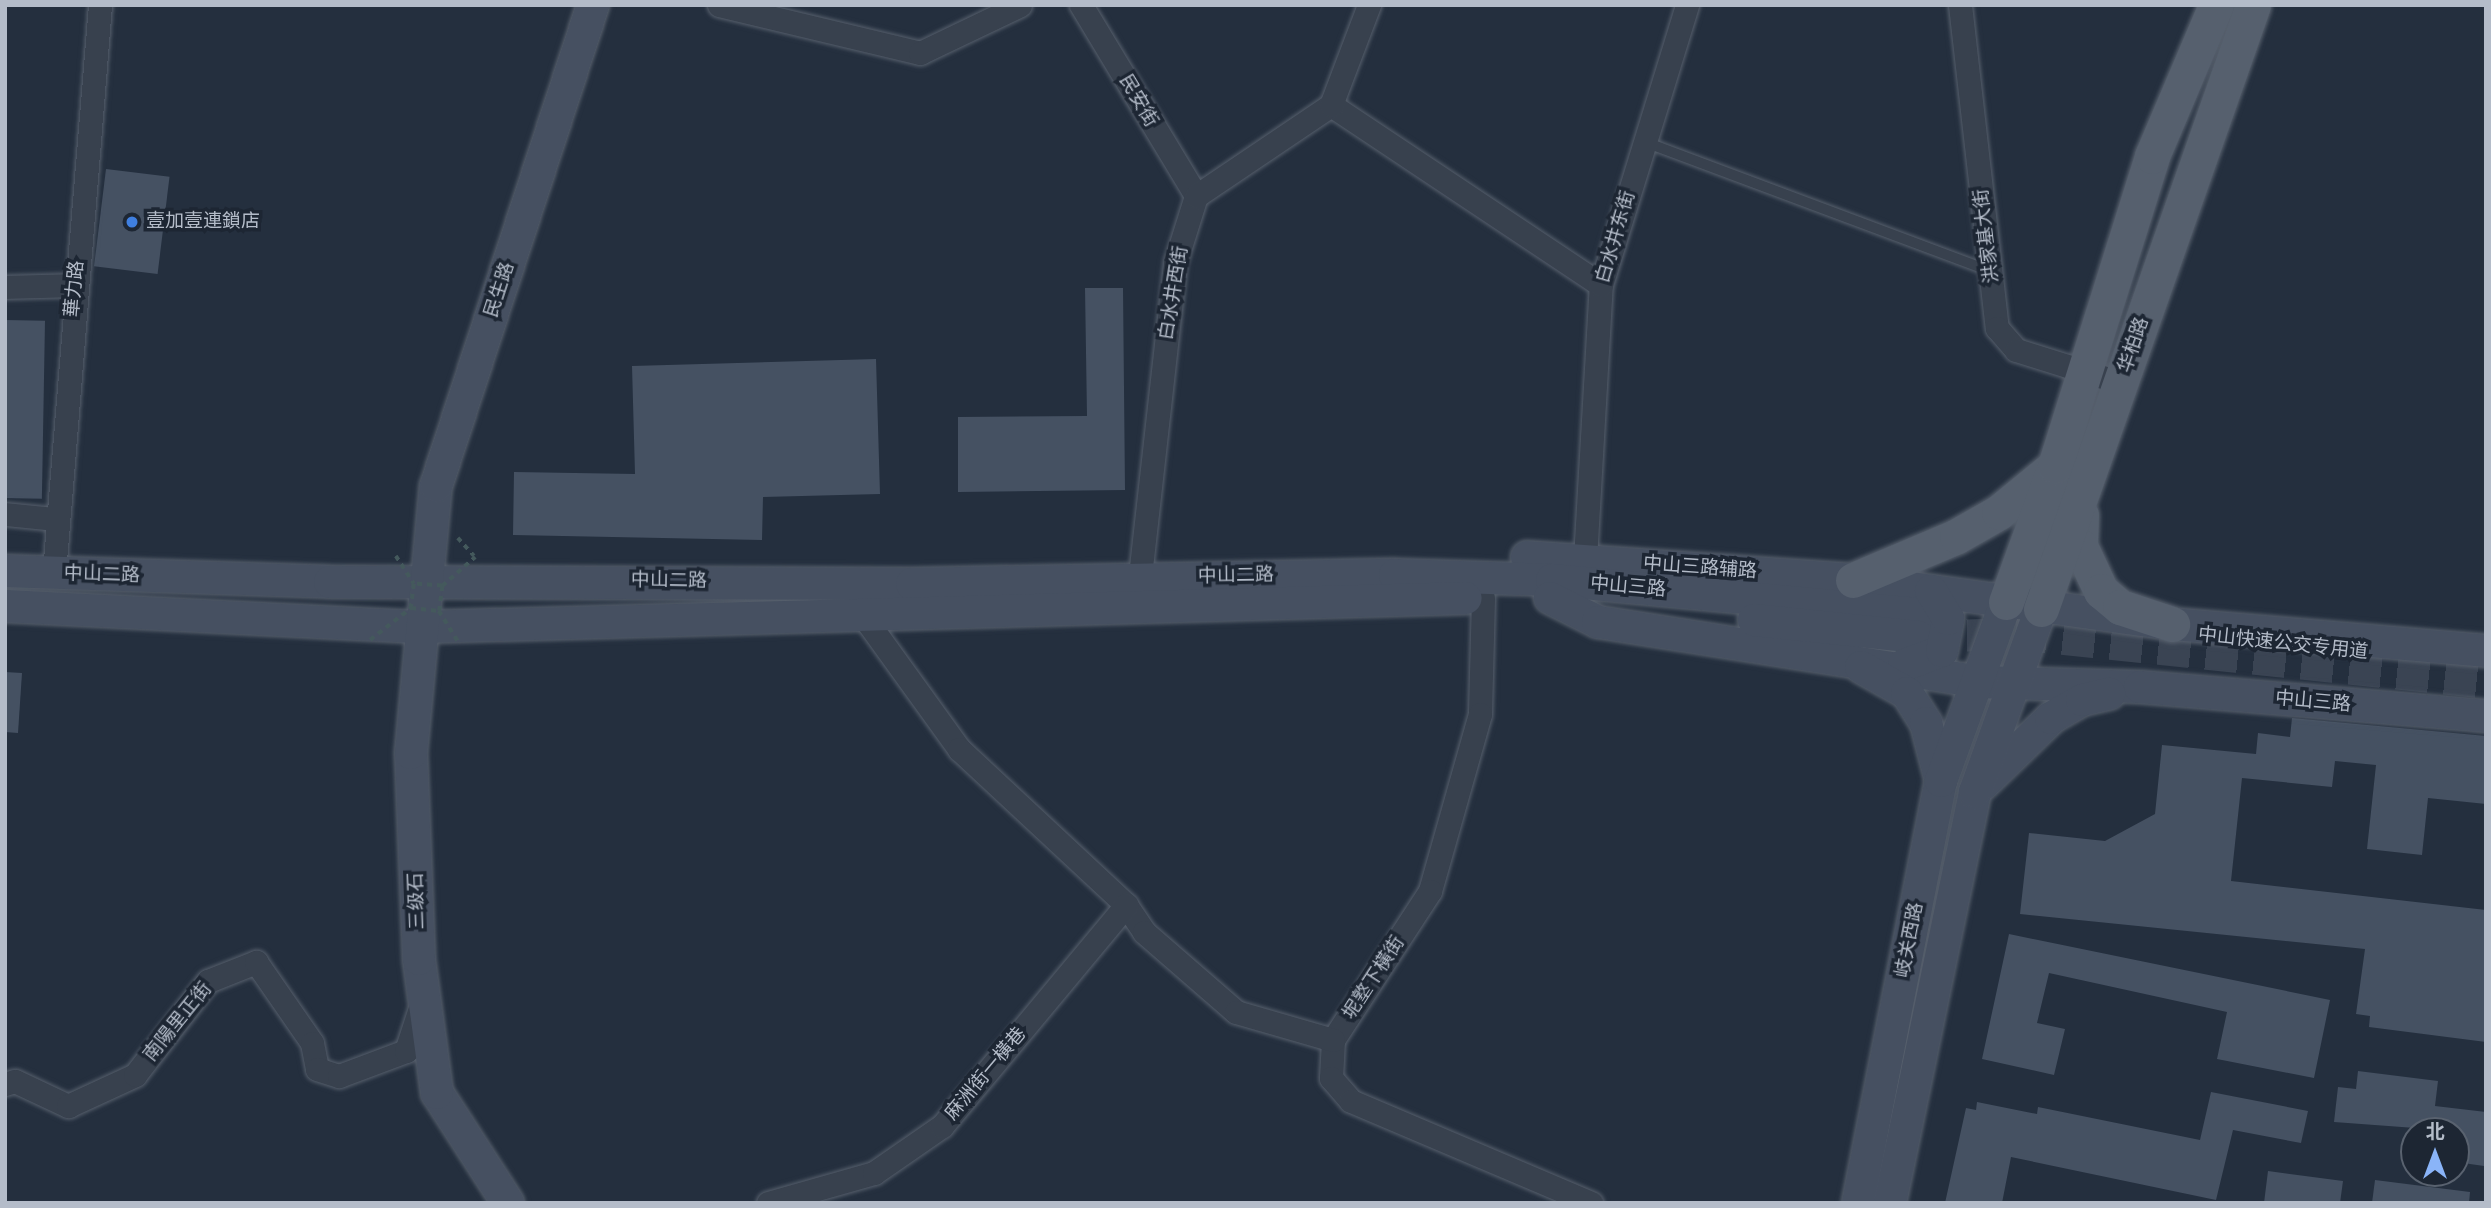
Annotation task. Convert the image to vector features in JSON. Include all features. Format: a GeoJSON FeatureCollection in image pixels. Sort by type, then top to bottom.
{"type":"FeatureCollection","features":[{"type":"Feature","properties":{"kind":"main road","name":"民生路"},"geometry":{"type":"LineString","coordinates":[[427,583],[436,486],[593,5]]}},
{"type":"Feature","properties":{"kind":"main road","name":"华柏路"},"geometry":{"type":"LineString","coordinates":[[1979,682],[2055,466],[2152,156],[2216,5]]}},
{"type":"Feature","properties":{"kind":"main road","name":"华柏路"},"geometry":{"type":"LineString","coordinates":[[2011,683],[2081,502],[2253,5]]}},
{"type":"Feature","properties":{"kind":"main road"},"geometry":{"type":"LineString","coordinates":[[1853,580],[1957,536],[1999,512],[2055,466]]}},
{"type":"Feature","properties":{"kind":"main road"},"geometry":{"type":"LineString","coordinates":[[2081,502],[2080,546],[2101,592],[2119,607],[2172,624],[2486,651]]}},
{"type":"Feature","properties":{"kind":"main road","name":"中山三路辅路"},"geometry":{"type":"LineString","coordinates":[[1395,575],[1466,555],[1586,559],[1853,580],[1924,614],[2006,602],[2040,609],[2172,624]]}},
{"type":"Feature","properties":{"kind":"main road","name":"中山二路"},"geometry":{"type":"LineString","coordinates":[[5,571],[427,583],[912,584],[1140,576],[1332,586]]}},
{"type":"Feature","properties":{"kind":"main road","name":"中山三路"},"geometry":{"type":"LineString","coordinates":[[1332,586],[1395,575],[1552,580],[1924,614]]}},
{"type":"Feature","properties":{"kind":"main road","name":"三级石"},"geometry":{"type":"LineString","coordinates":[[427,583],[411,753],[424,997],[437,1094],[508,1203]]}},
{"type":"Feature","properties":{"kind":"main road","name":"中山二路"},"geometry":{"type":"LineString","coordinates":[[5,606],[424,616],[861,613],[1332,586]]}},
{"type":"Feature","properties":{"kind":"main road","name":"中山三路"},"geometry":{"type":"LineString","coordinates":[[1332,586],[1483,598],[1550,598],[1924,614]]}},
{"type":"Feature","properties":{"kind":"main road"},"geometry":{"type":"LineString","coordinates":[[1550,598],[1598,622],[1841,656],[1979,682],[2140,687]]}},
{"type":"Feature","properties":{"kind":"main road"},"geometry":{"type":"LineString","coordinates":[[1899,666],[1942,651],[1948,619],[1924,614]]}},
{"type":"Feature","properties":{"kind":"main road"},"geometry":{"type":"LineString","coordinates":[[1841,656],[1906,694],[1926,723],[1941,781]]}},
{"type":"Feature","properties":{"kind":"main road","name":"岐关西路"},"geometry":{"type":"LineString","coordinates":[[1858,1203],[1941,781],[1979,682]]}},
{"type":"Feature","properties":{"kind":"main road","name":"岐关西路"},"geometry":{"type":"LineString","coordinates":[[1890,1203],[1975,792],[2011,683]]}},
{"type":"Feature","properties":{"kind":"main road"},"geometry":{"type":"LineString","coordinates":[[1975,792],[2051,718],[2082,700],[2140,687]]}},
{"type":"Feature","properties":{"kind":"main road","name":"中山三路"},"geometry":{"type":"LineString","coordinates":[[2140,687],[2486,716]]}},
{"type":"Feature","properties":{"kind":"street","name":"華力路"},"geometry":{"type":"LineString","coordinates":[[54,573],[55,519],[100,5]]}},
{"type":"Feature","properties":{"kind":"street"},"geometry":{"type":"LineString","coordinates":[[719,5],[920,53],[1020,5]]}},
{"type":"Feature","properties":{"kind":"street","name":"民安街"},"geometry":{"type":"LineString","coordinates":[[1081,5],[1196,196]]}},
{"type":"Feature","properties":{"kind":"street"},"geometry":{"type":"LineString","coordinates":[[1196,196],[1331,105],[1369,5]]}},
{"type":"Feature","properties":{"kind":"street","name":"白水井东街"},"geometry":{"type":"LineString","coordinates":[[1586,559],[1601,285],[1687,5]]}},
{"type":"Feature","properties":{"kind":"street","name":"洪家基大街"},"geometry":{"type":"LineString","coordinates":[[1960,5],[1997,328],[2016,350],[2121,383]]}},
{"type":"Feature","properties":{"kind":"street"},"geometry":{"type":"LineString","coordinates":[[1331,105],[1601,285]]}},
{"type":"Feature","properties":{"kind":"street","name":"白水井西街"},"geometry":{"type":"LineString","coordinates":[[1140,576],[1175,263],[1196,196]]}},
{"type":"Feature","properties":{"kind":"street"},"geometry":{"type":"LineString","coordinates":[[5,287],[76,285]]}},
{"type":"Feature","properties":{"kind":"street"},"geometry":{"type":"LineString","coordinates":[[5,514],[55,519]]}},
{"type":"Feature","properties":{"kind":"street","name":"坭墪下橫街"},"geometry":{"type":"LineString","coordinates":[[1483,598],[1480,714],[1430,891],[1333,1040],[1331,1078],[1351,1101],[1591,1203]]}},
{"type":"Feature","properties":{"kind":"street"},"geometry":{"type":"LineString","coordinates":[[861,613],[959,749],[1126,905],[1144,932],[1236,1012],[1333,1040]]}},
{"type":"Feature","properties":{"kind":"street","name":"麻洲街一橫巷"},"geometry":{"type":"LineString","coordinates":[[768,1203],[874,1173],[942,1126],[1126,905]]}},
{"type":"Feature","properties":{"kind":"street","name":"南陽里正街"},"geometry":{"type":"LineString","coordinates":[[5,1084],[15,1081],[68,1106],[135,1075],[208,981],[256,961],[312,1044],[317,1069],[339,1076],[406,1051],[424,997]]}},
{"type":"Feature","properties":{"kind":"lane"},"geometry":{"type":"LineString","coordinates":[[1645,142],[1991,271]]}},
{"type":"Feature","properties":{"kind":"lane","name":"中山快速公交专用道"},"geometry":{"type":"LineString","coordinates":[[2082,613],[2119,627],[2486,664]]}},
{"type":"Feature","properties":{"kind":"lane"},"geometry":{"type":"LineString","coordinates":[[2072,686],[2150,680],[2486,706]]}},
{"type":"Feature","properties":{"kind":"path"},"geometry":{"type":"LineString","coordinates":[[456,524],[458,538],[485,565]]}},
{"type":"Feature","properties":{"kind":"path"},"geometry":{"type":"LineString","coordinates":[[386,561],[403,549]]}},
{"type":"Feature","properties":{"kind":"path"},"geometry":{"type":"LineString","coordinates":[[396,556],[427,583]]}},
{"type":"Feature","properties":{"kind":"path"},"geometry":{"type":"LineString","coordinates":[[427,583],[475,557]]}},
{"type":"Feature","properties":{"kind":"path"},"geometry":{"type":"LineString","coordinates":[[424,616],[427,583]]}},
{"type":"Feature","properties":{"kind":"path"},"geometry":{"type":"LineString","coordinates":[[424,616],[427,583]]}},
{"type":"Feature","properties":{"kind":"path"},"geometry":{"type":"LineString","coordinates":[[356,641],[370,640],[424,616]]}},
{"type":"Feature","properties":{"kind":"path"},"geometry":{"type":"LineString","coordinates":[[424,616],[458,641]]}},
{"type":"Feature","properties":{"kind":"path"},"geometry":{"type":"LineString","coordinates":[[370,640],[379,646]]}},
{"type":"Feature","properties":{"kind":"path"},"geometry":{"type":"LineString","coordinates":[[450,648],[458,641],[469,640]]}},
{"type":"Feature","properties":{"kind":"building","name":"壹加壹連鎖店"},"geometry":{"type":"Polygon","coordinates":[[[106,169],[170,177],[158,274],[94,266],[106,169]]]}},
{"type":"Feature","properties":{"kind":"building"},"geometry":{"type":"Polygon","coordinates":[[[1085,288],[1123,288],[1125,490],[958,492],[958,417],[1087,416],[1085,288]]]}},
{"type":"Feature","properties":{"kind":"building"},"geometry":{"type":"Polygon","coordinates":[[[5,320],[45,321],[42,499],[5,498],[5,320]]]}},
{"type":"Feature","properties":{"kind":"building"},"geometry":{"type":"Polygon","coordinates":[[[876,359],[880,494],[763,497],[762,540],[513,535],[514,472],[635,474],[632,366],[876,359]]]}},
{"type":"Feature","properties":{"kind":"building"},"geometry":{"type":"Polygon","coordinates":[[[5,672],[22,673],[18,733],[5,732],[5,672]]]}},
{"type":"Feature","properties":{"kind":"building"},"geometry":{"type":"Polygon","coordinates":[[[2292,718],[2486,736],[2486,804],[2428,798],[2422,855],[2367,849],[2376,765],[2335,761],[2332,787],[2242,778],[2231,881],[2486,910],[2486,1042],[2369,1027],[2370,1016],[2356,1014],[2365,949],[2020,914],[2029,833],[2105,841],[2155,814],[2162,745],[2256,754],[2258,733],[2290,737],[2292,718]]]}},
{"type":"Feature","properties":{"kind":"building"},"geometry":{"type":"Polygon","coordinates":[[[2009,934],[2330,1000],[2314,1078],[2217,1059],[2227,1012],[2049,973],[2037,1023],[2065,1029],[2054,1075],[1982,1059],[2009,934]]]}},
{"type":"Feature","properties":{"kind":"building"},"geometry":{"type":"Polygon","coordinates":[[[2358,1071],[2438,1081],[2435,1106],[2486,1112],[2484,1166],[2470,1164],[2470,1117],[2400,1117],[2400,1127],[2334,1122],[2338,1087],[2356,1089],[2358,1071]]]}},
{"type":"Feature","properties":{"kind":"building"},"geometry":{"type":"Polygon","coordinates":[[[2211,1092],[2308,1111],[2301,1143],[2233,1130],[2216,1200],[2011,1157],[2002,1203],[1945,1203],[1966,1108],[1976,1110],[1977,1102],[2037,1114],[2038,1107],[2200,1140],[2211,1092]]]}},
{"type":"Feature","properties":{"kind":"building"},"geometry":{"type":"Polygon","coordinates":[[[2268,1171],[2343,1181],[2340,1203],[2264,1203],[2268,1171]]]}},
{"type":"Feature","properties":{"kind":"building"},"geometry":{"type":"Polygon","coordinates":[[[2375,1180],[2400,1183],[2400,1187],[2430,1187],[2470,1192],[2469,1203],[2372,1203],[2375,1180]]]}},
{"type":"Feature","properties":{"kind":"tunnel"},"geometry":{"type":"LineString","coordinates":[[1919,637],[2015,634],[2486,683]]}},
{"type":"Feature","properties":{"kind":"place","name":"壹加壹連鎖店"},"geometry":{"type":"Point","coordinates":[132,222]}}]}
